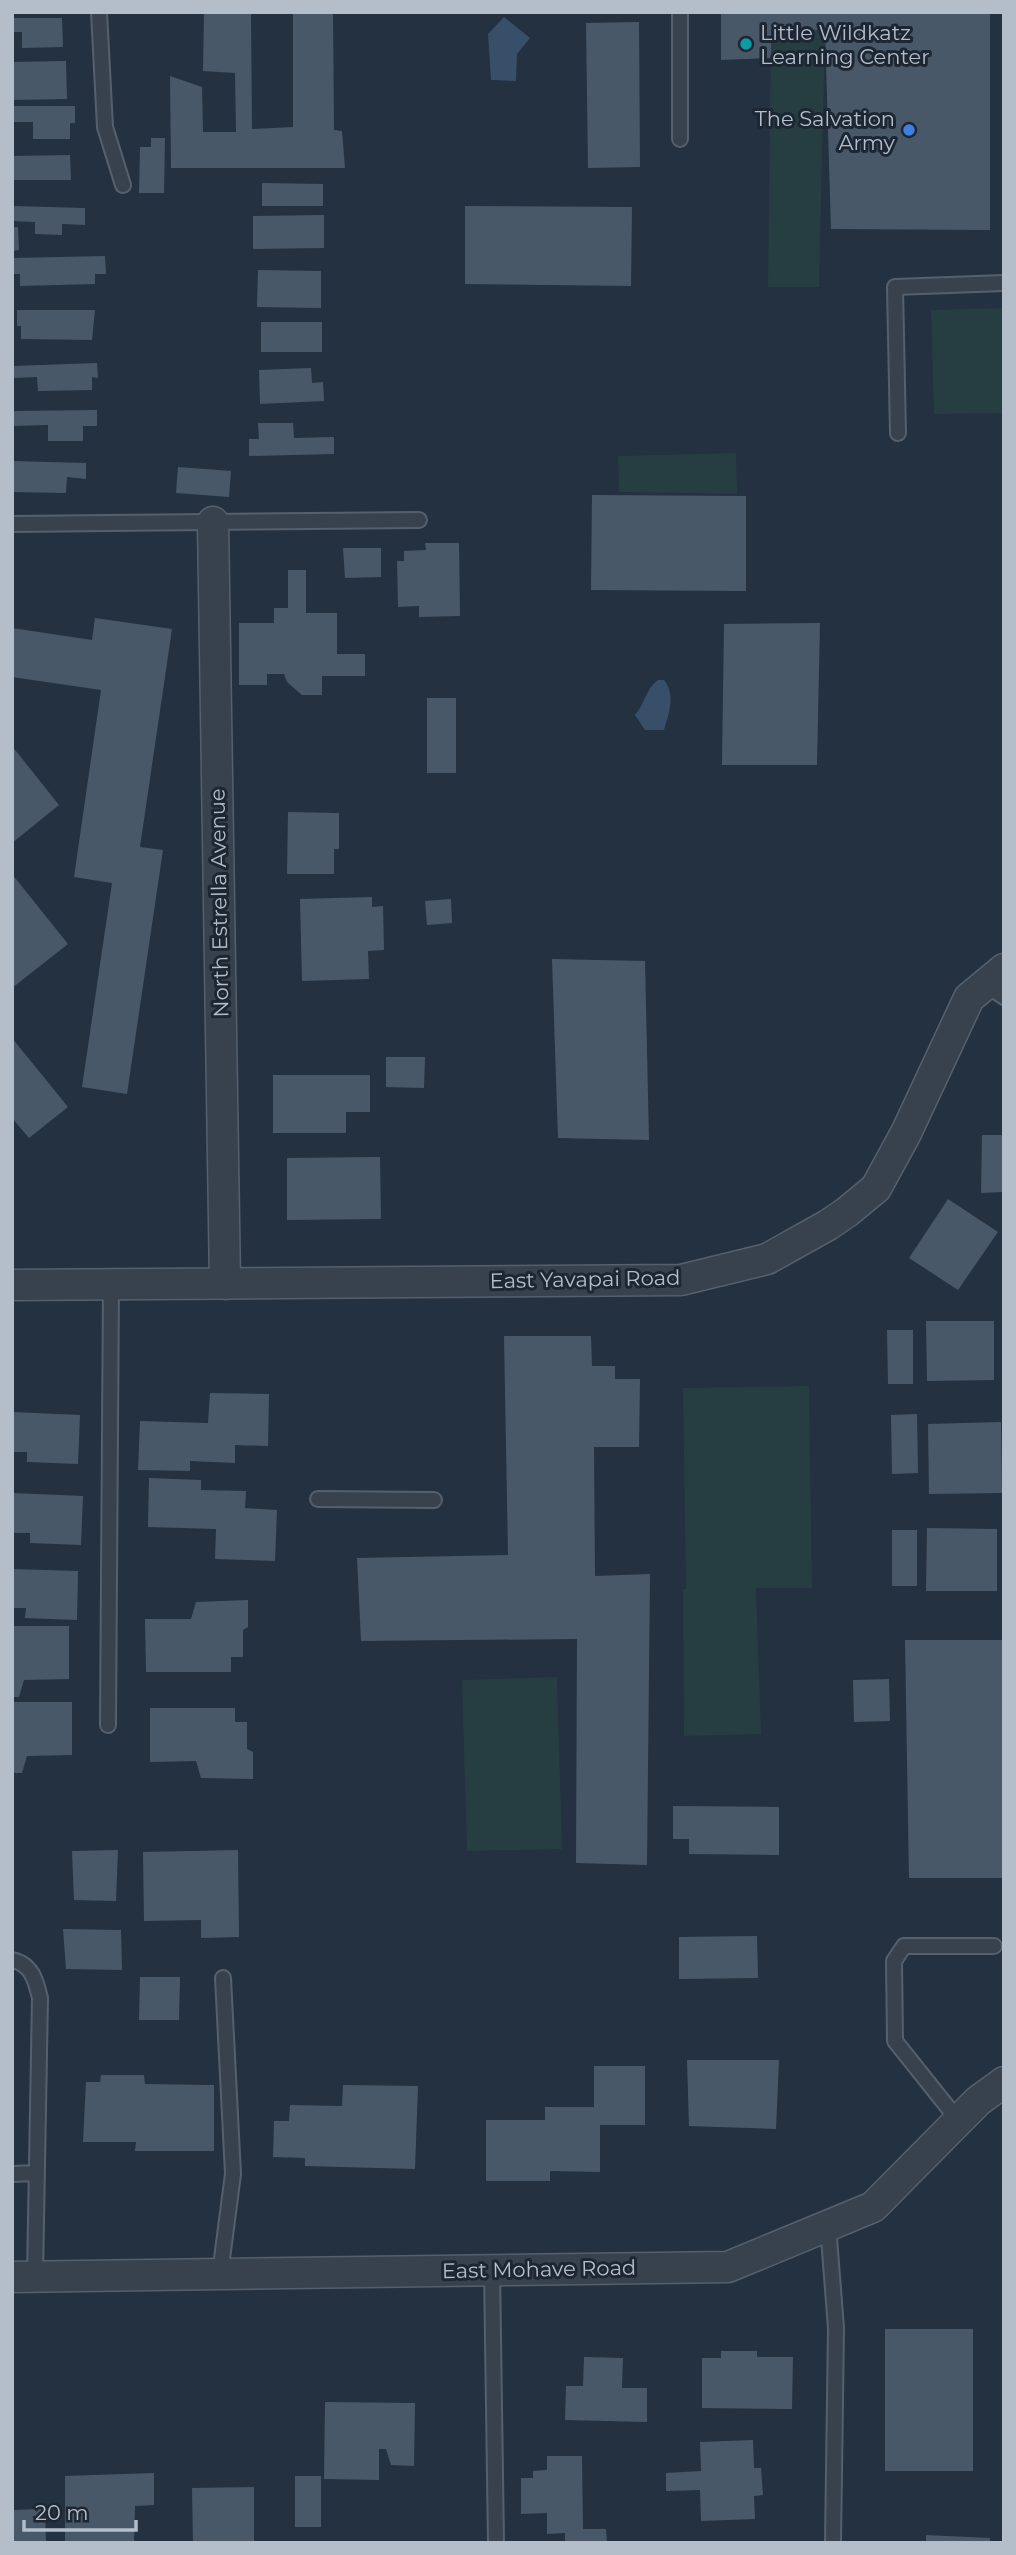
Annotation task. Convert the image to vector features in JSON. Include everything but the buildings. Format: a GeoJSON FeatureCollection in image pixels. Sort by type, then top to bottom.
{"type":"FeatureCollection","features":[{"type":"Feature","properties":{"kind":"street","name":"North Estrella Avenue"},"geometry":{"type":"LineString","coordinates":[[213,522],[225,1283]]}},
{"type":"Feature","properties":{"kind":"street","name":"East Yavapai Road"},"geometry":{"type":"LineString","coordinates":[[12,1285],[681,1280],[767,1259],[847,1213],[876,1188],[969,998],[998,983]]}},
{"type":"Feature","properties":{"kind":"street","name":"East Mohave Road"},"geometry":{"type":"LineString","coordinates":[[24,2277],[728,2267],[873,2207],[958,2120],[1004,2082]]}},
{"type":"Feature","properties":{"kind":"lane"},"geometry":{"type":"LineString","coordinates":[[99,12],[105,127],[123,185]]}},
{"type":"Feature","properties":{"kind":"lane"},"geometry":{"type":"LineString","coordinates":[[680,12],[680,139]]}},
{"type":"Feature","properties":{"kind":"lane"},"geometry":{"type":"LineString","coordinates":[[898,433],[895,287],[1004,283]]}},
{"type":"Feature","properties":{"kind":"lane"},"geometry":{"type":"LineString","coordinates":[[12,524],[419,520]]}},
{"type":"Feature","properties":{"kind":"lane"},"geometry":{"type":"LineString","coordinates":[[108,1725],[111,1283]]}},
{"type":"Feature","properties":{"kind":"lane"},"geometry":{"type":"LineString","coordinates":[[318,1499],[434,1500]]}},
{"type":"Feature","properties":{"kind":"lane"},"geometry":{"type":"LineString","coordinates":[[958,2120],[895,2041],[894,1961],[904,1946],[994,1946]]}},
{"type":"Feature","properties":{"kind":"lane"},"geometry":{"type":"LineString","coordinates":[[12,1960],[26,1966],[35,1977],[40,1998],[37,2173],[24,2277]]}},
{"type":"Feature","properties":{"kind":"lane"},"geometry":{"type":"LineString","coordinates":[[220,2274],[233,2174],[223,1978]]}},
{"type":"Feature","properties":{"kind":"lane"},"geometry":{"type":"LineString","coordinates":[[12,2174],[37,2173]]}},
{"type":"Feature","properties":{"kind":"lane"},"geometry":{"type":"LineString","coordinates":[[828,2225],[836,2328],[834,2543]]}},
{"type":"Feature","properties":{"kind":"lane"},"geometry":{"type":"LineString","coordinates":[[492,2270],[496,2543]]}},
{"type":"Feature","properties":{"kind":"green space"},"geometry":{"type":"Polygon","coordinates":[[[771,29],[825,30],[819,287],[768,287],[771,29]]]}},
{"type":"Feature","properties":{"kind":"green space"},"geometry":{"type":"Polygon","coordinates":[[[1004,308],[1004,413],[934,414],[931,310],[1004,308]]]}},
{"type":"Feature","properties":{"kind":"green space"},"geometry":{"type":"Polygon","coordinates":[[[736,453],[737,494],[619,492],[618,456],[736,453]]]}},
{"type":"Feature","properties":{"kind":"green space"},"geometry":{"type":"Polygon","coordinates":[[[809,1386],[812,1588],[756,1588],[761,1734],[684,1736],[683,1589],[686,1589],[683,1388],[809,1386]]]}},
{"type":"Feature","properties":{"kind":"green space"},"geometry":{"type":"Polygon","coordinates":[[[557,1677],[562,1849],[467,1851],[462,1680],[557,1677]]]}},
{"type":"Feature","properties":{"kind":"water"},"geometry":{"type":"Polygon","coordinates":[[[504,17],[530,38],[517,54],[516,81],[491,80],[488,34],[504,17]]]}},
{"type":"Feature","properties":{"kind":"water"},"geometry":{"type":"Polygon","coordinates":[[[658,680],[664,680],[670,692],[668,717],[664,730],[645,730],[635,715],[650,688],[658,680]]]}},
{"type":"Feature","properties":{"kind":"place","name":"Little Wildkatz Learning Center"},"geometry":{"type":"Point","coordinates":[746,44]}},
{"type":"Feature","properties":{"kind":"place","name":"The Salvation Army"},"geometry":{"type":"Point","coordinates":[909,130]}}]}
